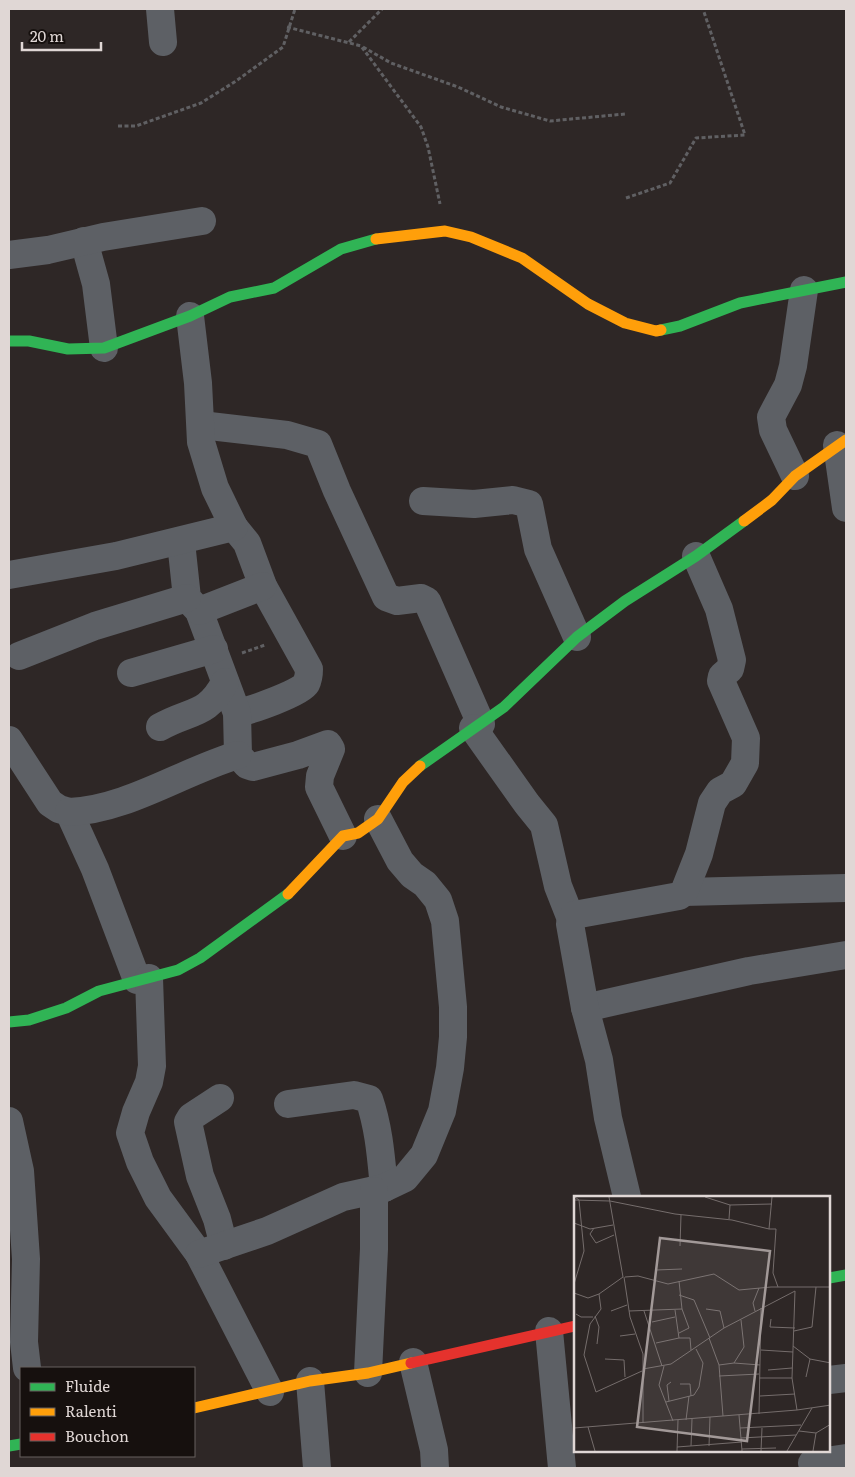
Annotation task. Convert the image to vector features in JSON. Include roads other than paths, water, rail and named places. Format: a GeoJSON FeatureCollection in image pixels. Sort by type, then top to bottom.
{"type":"FeatureCollection","features":[{"type":"Feature","properties":{"kind":"street"},"geometry":{"type":"LineString","coordinates":[[160,9],[163,42]]}},
{"type":"Feature","properties":{"kind":"street"},"geometry":{"type":"LineString","coordinates":[[9,255],[48,250],[84,241],[202,221]]}},
{"type":"Feature","properties":{"kind":"street"},"geometry":{"type":"LineString","coordinates":[[9,341],[29,341],[68,350],[104,348],[190,316],[230,297],[274,288],[341,249],[361,242],[407,234],[445,231],[471,237],[522,258],[588,304],[638,328],[656,331],[680,326],[740,303],[846,282]]}},
{"type":"Feature","properties":{"kind":"street"},"geometry":{"type":"LineString","coordinates":[[84,241],[98,291],[104,348]]}},
{"type":"Feature","properties":{"kind":"street"},"geometry":{"type":"LineString","coordinates":[[795,476],[773,430],[771,417],[788,385],[793,366],[804,290]]}},
{"type":"Feature","properties":{"kind":"street"},"geometry":{"type":"LineString","coordinates":[[190,316],[201,442],[209,473],[234,527],[247,543],[263,586],[308,665],[306,685],[259,707],[237,713]]}},
{"type":"Feature","properties":{"kind":"street"},"geometry":{"type":"LineString","coordinates":[[201,425],[287,435],[318,444],[337,491],[386,597],[397,601],[421,598],[427,601],[477,726],[526,804],[544,825],[558,886],[571,919],[570,924],[585,1008],[599,1060],[608,1118],[628,1196]]}},
{"type":"Feature","properties":{"kind":"street"},"geometry":{"type":"LineString","coordinates":[[9,1022],[29,1020],[66,1008],[99,991],[178,970],[260,915],[290,892],[343,836],[358,833],[378,819],[403,782],[425,762],[504,707],[577,637],[625,601],[696,556],[772,500],[795,476],[842,443]]}},
{"type":"Feature","properties":{"kind":"street"},"geometry":{"type":"LineString","coordinates":[[842,443],[846,508]]}},
{"type":"Feature","properties":{"kind":"street"},"geometry":{"type":"LineString","coordinates":[[422,502],[474,504],[513,500],[529,504],[538,549],[577,637]]}},
{"type":"Feature","properties":{"kind":"street"},"geometry":{"type":"LineString","coordinates":[[9,575],[181,542],[234,527]]}},
{"type":"Feature","properties":{"kind":"street"},"geometry":{"type":"LineString","coordinates":[[181,542],[193,604],[219,664],[237,713],[238,755],[247,766],[253,767],[298,755],[328,744],[330,749],[320,776],[319,787],[343,836]]}},
{"type":"Feature","properties":{"kind":"street"},"geometry":{"type":"LineString","coordinates":[[571,919],[574,916],[679,896],[684,892],[699,854],[712,803],[720,791],[733,784],[745,762],[746,738],[722,681],[722,676],[730,669],[732,660],[723,622],[696,556]]}},
{"type":"Feature","properties":{"kind":"street"},"geometry":{"type":"LineString","coordinates":[[19,656],[95,626],[263,586]]}},
{"type":"Feature","properties":{"kind":"street"},"geometry":{"type":"LineString","coordinates":[[131,673],[219,664]]}},
{"type":"Feature","properties":{"kind":"street"},"geometry":{"type":"LineString","coordinates":[[160,727],[202,710],[218,697],[219,664]]}},
{"type":"Feature","properties":{"kind":"street"},"geometry":{"type":"LineString","coordinates":[[9,740],[50,803],[59,809],[69,812],[96,809],[172,781],[207,764],[238,755]]}},
{"type":"Feature","properties":{"kind":"street"},"geometry":{"type":"LineString","coordinates":[[69,812],[143,979],[152,1066],[149,1082],[136,1112],[130,1133],[140,1162],[158,1198],[212,1250],[270,1392]]}},
{"type":"Feature","properties":{"kind":"street"},"geometry":{"type":"LineString","coordinates":[[212,1250],[267,1231],[343,1197],[379,1189],[405,1178],[424,1155],[442,1111],[450,1068],[453,1007],[449,945],[445,921],[438,900],[425,884],[412,875],[400,861],[378,819]]}},
{"type":"Feature","properties":{"kind":"street"},"geometry":{"type":"LineString","coordinates":[[684,892],[846,888]]}},
{"type":"Feature","properties":{"kind":"street"},"geometry":{"type":"LineString","coordinates":[[585,1008],[749,971],[846,955]]}},
{"type":"Feature","properties":{"kind":"street"},"geometry":{"type":"LineString","coordinates":[[288,1104],[354,1095],[369,1099],[376,1120],[380,1143],[379,1189],[368,1372]]}},
{"type":"Feature","properties":{"kind":"street"},"geometry":{"type":"LineString","coordinates":[[212,1250],[217,1218],[200,1176],[188,1122],[191,1117],[220,1098]]}},
{"type":"Feature","properties":{"kind":"street"},"geometry":{"type":"LineString","coordinates":[[9,1121],[20,1171],[26,1259],[24,1342],[27,1367]]}},
{"type":"Feature","properties":{"kind":"street"},"geometry":{"type":"LineString","coordinates":[[830,1278],[846,1275]]}},
{"type":"Feature","properties":{"kind":"street"},"geometry":{"type":"LineString","coordinates":[[195,1408],[270,1392],[310,1381],[368,1372],[562,1329],[562,1468]]}},
{"type":"Feature","properties":{"kind":"street"},"geometry":{"type":"LineString","coordinates":[[413,1362],[434,1450],[434,1468]]}},
{"type":"Feature","properties":{"kind":"street"},"geometry":{"type":"LineString","coordinates":[[830,1380],[846,1378]]}},
{"type":"Feature","properties":{"kind":"street"},"geometry":{"type":"LineString","coordinates":[[310,1381],[316,1468]]}},
{"type":"Feature","properties":{"kind":"street"},"geometry":{"type":"LineString","coordinates":[[812,1461],[846,1458]]}}]}
